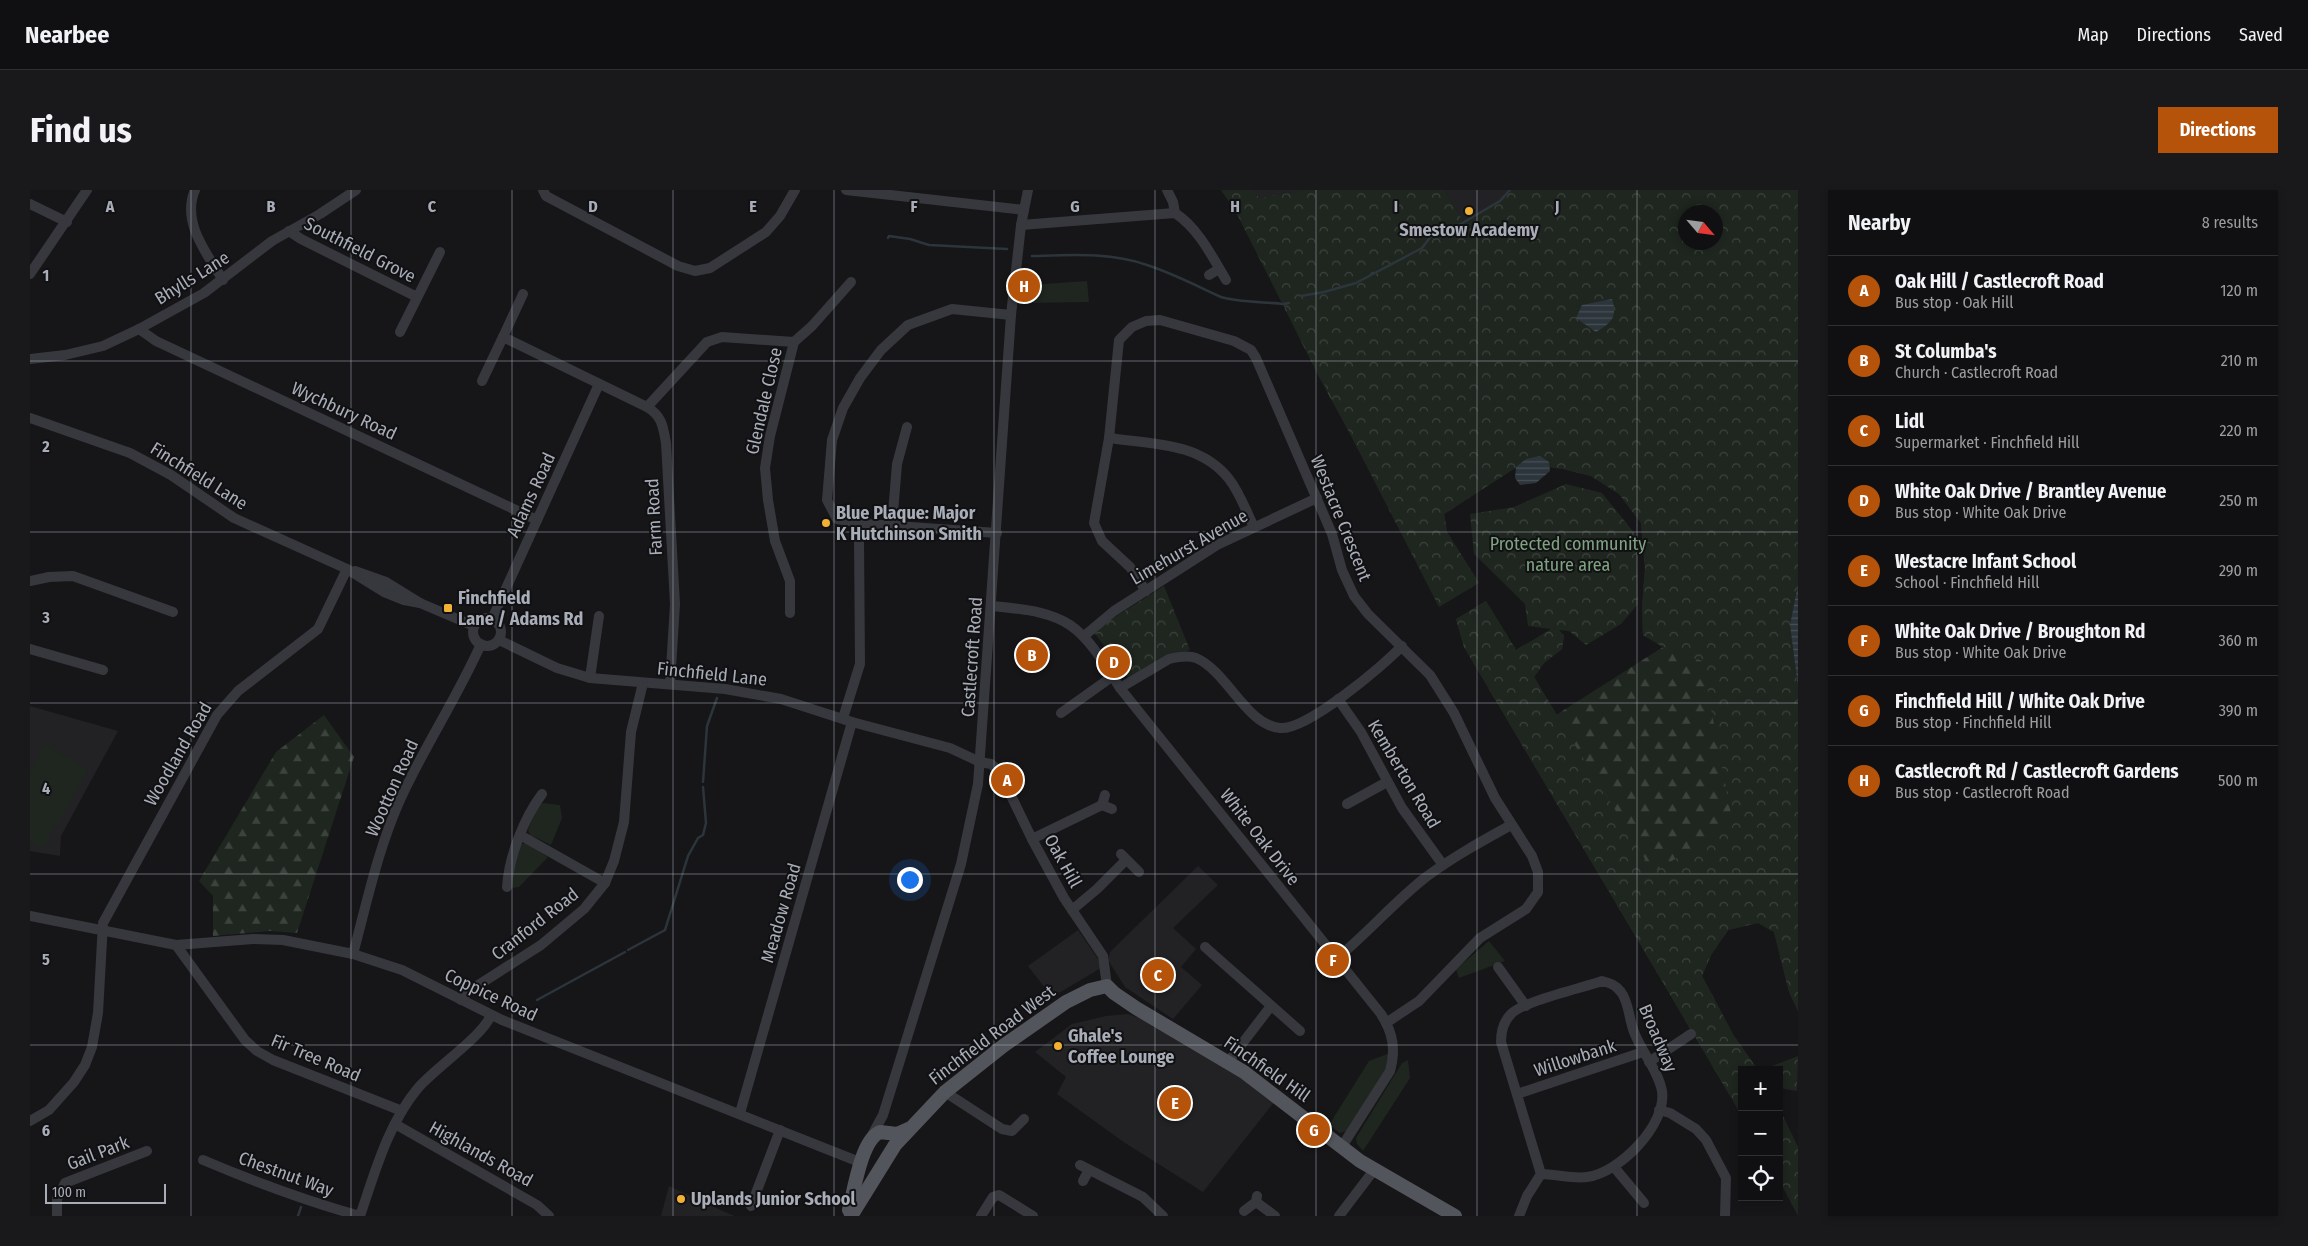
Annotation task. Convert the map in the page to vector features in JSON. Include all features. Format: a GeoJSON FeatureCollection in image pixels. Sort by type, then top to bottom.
{"type":"FeatureCollection","features":[{"type":"Feature","properties":{"kind":"main road","name":"Finchfield Hill"},"geometry":{"type":"LineString","coordinates":[[1108,986],[1114,993],[1136,1008],[1228,1062],[1273,1093],[1341,1148],[1374,1170],[1452,1215]]}},
{"type":"Feature","properties":{"kind":"main road","name":"Finchfield Road West"},"geometry":{"type":"LineString","coordinates":[[891,1137],[908,1129],[945,1092],[1003,1046],[1066,1002],[1090,990],[1108,986]]}},
{"type":"Feature","properties":{"kind":"main road"},"geometry":{"type":"LineString","coordinates":[[880,1132],[891,1137],[882,1167],[850,1216],[859,1158],[870,1139],[880,1132]]}},
{"type":"Feature","properties":{"kind":"main road"},"geometry":{"type":"LineString","coordinates":[[859,1158],[869,1170],[882,1167]]}},
{"type":"Feature","properties":{"kind":"street"},"geometry":{"type":"LineString","coordinates":[[30,274],[87,190]]}},
{"type":"Feature","properties":{"kind":"street"},"geometry":{"type":"LineString","coordinates":[[195,190],[191,204],[192,224],[223,280]]}},
{"type":"Feature","properties":{"kind":"street","name":"Bhylls Lane"},"geometry":{"type":"LineString","coordinates":[[30,360],[65,355],[103,346],[139,329],[204,293],[272,241],[320,214],[356,190]]}},
{"type":"Feature","properties":{"kind":"street"},"geometry":{"type":"LineString","coordinates":[[543,190],[546,196],[678,266],[695,271],[710,268],[766,232],[780,216],[795,190]]}},
{"type":"Feature","properties":{"kind":"street"},"geometry":{"type":"LineString","coordinates":[[846,190],[888,193],[1024,210]]}},
{"type":"Feature","properties":{"kind":"street","name":"Castlecroft Road"},"geometry":{"type":"LineString","coordinates":[[883,1115],[961,864],[974,808],[980,762],[1012,315],[1022,225],[1028,190]]}},
{"type":"Feature","properties":{"kind":"street"},"geometry":{"type":"LineString","coordinates":[[1167,190],[1173,202],[1175,213]]}},
{"type":"Feature","properties":{"kind":"street"},"geometry":{"type":"LineString","coordinates":[[30,204],[67,222]]}},
{"type":"Feature","properties":{"kind":"street"},"geometry":{"type":"LineString","coordinates":[[1022,225],[1175,213],[1186,220],[1226,280]]}},
{"type":"Feature","properties":{"kind":"street","name":"Southfield Grove"},"geometry":{"type":"LineString","coordinates":[[289,231],[301,240],[417,297]]}},
{"type":"Feature","properties":{"kind":"street","name":"Southfield Grove"},"geometry":{"type":"LineString","coordinates":[[400,332],[440,252]]}},
{"type":"Feature","properties":{"kind":"street"},"geometry":{"type":"LineString","coordinates":[[1209,274],[1220,269]]}},
{"type":"Feature","properties":{"kind":"street","name":"Glendale Close"},"geometry":{"type":"LineString","coordinates":[[790,613],[790,581],[771,526],[765,468],[770,436],[794,342],[812,326],[851,282]]}},
{"type":"Feature","properties":{"kind":"street"},"geometry":{"type":"LineString","coordinates":[[482,380],[523,294]]}},
{"type":"Feature","properties":{"kind":"street"},"geometry":{"type":"LineString","coordinates":[[997,533],[837,519],[827,500],[832,440],[843,408],[860,378],[881,350],[908,325],[929,316],[952,310],[1012,315]]}},
{"type":"Feature","properties":{"kind":"street","name":"Westacre Crescent"},"geometry":{"type":"LineString","coordinates":[[1146,590],[1130,567],[1102,541],[1094,523],[1109,438],[1119,340],[1132,327],[1146,321],[1160,320],[1234,340],[1251,350],[1317,498],[1332,534],[1347,583],[1354,596],[1368,614],[1430,675],[1454,713],[1495,798],[1532,856],[1538,872],[1539,885],[1534,899],[1526,909],[1488,932],[1470,947],[1419,1001],[1386,1022]]}},
{"type":"Feature","properties":{"kind":"street","name":"Wychbury Road"},"geometry":{"type":"LineString","coordinates":[[139,329],[156,341],[537,520]]}},
{"type":"Feature","properties":{"kind":"street","name":"Farm Road"},"geometry":{"type":"LineString","coordinates":[[503,337],[647,407],[657,413],[661,420],[666,444],[675,604],[670,684]]}},
{"type":"Feature","properties":{"kind":"street","name":"Glendale Close"},"geometry":{"type":"LineString","coordinates":[[647,407],[707,342],[722,337],[794,342]]}},
{"type":"Feature","properties":{"kind":"street","name":"Adams Road"},"geometry":{"type":"LineString","coordinates":[[492,619],[600,384]]}},
{"type":"Feature","properties":{"kind":"street","name":"Finchfield Lane"},"geometry":{"type":"LineString","coordinates":[[30,418],[107,443],[130,453],[171,475],[234,518],[347,569],[384,592],[404,600],[420,603],[474,626]]}},
{"type":"Feature","properties":{"kind":"street"},"geometry":{"type":"LineString","coordinates":[[892,525],[896,464],[907,427]]}},
{"type":"Feature","properties":{"kind":"street"},"geometry":{"type":"LineString","coordinates":[[1109,438],[1177,447],[1203,457],[1223,472],[1230,481],[1254,527]]}},
{"type":"Feature","properties":{"kind":"street","name":"Limehurst Avenue"},"geometry":{"type":"LineString","coordinates":[[1084,636],[1114,611],[1217,546],[1317,498]]}},
{"type":"Feature","properties":{"kind":"street","name":"Meadow Road"},"geometry":{"type":"LineString","coordinates":[[740,1113],[848,720],[860,664],[859,538]]}},
{"type":"Feature","properties":{"kind":"street","name":"Woodland Road"},"geometry":{"type":"LineString","coordinates":[[30,1121],[49,1110],[64,1094],[84,1065],[92,1047],[98,1013],[103,922],[217,715],[238,691],[318,628],[347,569]]}},
{"type":"Feature","properties":{"kind":"street"},"geometry":{"type":"LineString","coordinates":[[30,581],[49,576],[73,576],[174,611]]}},
{"type":"Feature","properties":{"kind":"street","name":"White Oak Drive"},"geometry":{"type":"LineString","coordinates":[[992,606],[1024,609],[1052,615],[1069,623],[1084,636],[1120,688],[1386,1022],[1393,1041],[1393,1060],[1390,1071],[1341,1148]]}},
{"type":"Feature","properties":{"kind":"street"},"geometry":{"type":"LineString","coordinates":[[590,678],[599,616]]}},
{"type":"Feature","properties":{"kind":"street"},"geometry":{"type":"LineString","coordinates":[[485,618],[492,619],[500,628],[499,640],[491,645],[481,644],[474,637],[474,626],[485,618]]}},
{"type":"Feature","properties":{"kind":"street","name":"Finchfield Lane"},"geometry":{"type":"LineString","coordinates":[[499,640],[557,668],[590,678],[725,688],[755,693],[950,748],[980,762]]}},
{"type":"Feature","properties":{"kind":"street","name":"Wootton Road"},"geometry":{"type":"LineString","coordinates":[[352,954],[392,819],[412,775],[456,698],[481,644]]}},
{"type":"Feature","properties":{"kind":"street"},"geometry":{"type":"LineString","coordinates":[[1120,688],[1170,659],[1196,658],[1209,668],[1262,722],[1268,726],[1282,729],[1295,727],[1338,699],[1377,672],[1402,646]]}},
{"type":"Feature","properties":{"kind":"street"},"geometry":{"type":"LineString","coordinates":[[30,649],[103,670]]}},
{"type":"Feature","properties":{"kind":"street"},"geometry":{"type":"LineString","coordinates":[[1061,713],[1113,676]]}},
{"type":"Feature","properties":{"kind":"street","name":"Cranford Road"},"geometry":{"type":"LineString","coordinates":[[461,1000],[469,991],[541,945],[584,909],[605,883],[614,861],[624,822],[630,732],[643,683]]}},
{"type":"Feature","properties":{"kind":"street","name":"Kemberton Road"},"geometry":{"type":"LineString","coordinates":[[1338,699],[1361,732],[1402,808],[1443,865]]}},
{"type":"Feature","properties":{"kind":"street","name":"Oak Hill"},"geometry":{"type":"LineString","coordinates":[[980,762],[991,764],[999,771],[1032,839],[1072,910],[1103,956],[1108,986]]}},
{"type":"Feature","properties":{"kind":"street"},"geometry":{"type":"LineString","coordinates":[[1347,804],[1387,782]]}},
{"type":"Feature","properties":{"kind":"street"},"geometry":{"type":"LineString","coordinates":[[506,887],[507,875],[520,836],[533,806],[542,794]]}},
{"type":"Feature","properties":{"kind":"street"},"geometry":{"type":"LineString","coordinates":[[1032,839],[1107,803]]}},
{"type":"Feature","properties":{"kind":"street"},"geometry":{"type":"LineString","coordinates":[[1336,959],[1372,929],[1410,890],[1443,865],[1511,825]]}},
{"type":"Feature","properties":{"kind":"street"},"geometry":{"type":"LineString","coordinates":[[520,836],[605,883]]}},
{"type":"Feature","properties":{"kind":"street"},"geometry":{"type":"LineString","coordinates":[[1072,910],[1098,889],[1124,857],[1139,872]]}},
{"type":"Feature","properties":{"kind":"street","name":"Coppice Road"},"geometry":{"type":"LineString","coordinates":[[30,916],[102,932],[176,945],[253,939],[283,940],[352,954],[402,970],[491,1015],[780,1130],[859,1158]]}},
{"type":"Feature","properties":{"kind":"street","name":"Fir Tree Road"},"geometry":{"type":"LineString","coordinates":[[176,945],[245,1040],[257,1051],[273,1060],[402,1111]]}},
{"type":"Feature","properties":{"kind":"street"},"geometry":{"type":"LineString","coordinates":[[1205,947],[1300,1031]]}},
{"type":"Feature","properties":{"kind":"street"},"geometry":{"type":"LineString","coordinates":[[1498,967],[1526,1006]]}},
{"type":"Feature","properties":{"kind":"street","name":"Broadway"},"geometry":{"type":"LineString","coordinates":[[1602,982],[1615,985],[1623,994],[1634,1033],[1659,1081],[1662,1092],[1659,1110],[1651,1128],[1631,1152],[1614,1167],[1587,1177],[1541,1174],[1500,1042],[1502,1028],[1512,1012],[1526,1006],[1602,982]]}},
{"type":"Feature","properties":{"kind":"street"},"geometry":{"type":"LineString","coordinates":[[1228,1062],[1271,1006]]}},
{"type":"Feature","properties":{"kind":"street"},"geometry":{"type":"LineString","coordinates":[[360,1216],[381,1154],[402,1111],[419,1087],[485,1026],[491,1015]]}},
{"type":"Feature","properties":{"kind":"street"},"geometry":{"type":"LineString","coordinates":[[1649,1062],[1691,1034]]}},
{"type":"Feature","properties":{"kind":"street","name":"Willowbank"},"geometry":{"type":"LineString","coordinates":[[1517,1094],[1643,1052]]}},
{"type":"Feature","properties":{"kind":"street"},"geometry":{"type":"LineString","coordinates":[[945,1092],[1002,1129],[1012,1130],[1024,1118]]}},
{"type":"Feature","properties":{"kind":"street"},"geometry":{"type":"LineString","coordinates":[[1659,1110],[1670,1113],[1696,1129],[1706,1140],[1726,1178],[1725,1216]]}},
{"type":"Feature","properties":{"kind":"street"},"geometry":{"type":"LineString","coordinates":[[883,1115],[891,1137]]}},
{"type":"Feature","properties":{"kind":"street"},"geometry":{"type":"LineString","coordinates":[[870,1139],[883,1115]]}},
{"type":"Feature","properties":{"kind":"street","name":"Highlands Road"},"geometry":{"type":"LineString","coordinates":[[395,1124],[537,1205],[549,1216]]}},
{"type":"Feature","properties":{"kind":"street"},"geometry":{"type":"LineString","coordinates":[[751,1206],[780,1130]]}},
{"type":"Feature","properties":{"kind":"street","name":"Gail Park"},"geometry":{"type":"LineString","coordinates":[[57,1216],[57,1199],[65,1183],[147,1151]]}},
{"type":"Feature","properties":{"kind":"street","name":"Chestnut Way"},"geometry":{"type":"LineString","coordinates":[[203,1160],[282,1192],[360,1216]]}},
{"type":"Feature","properties":{"kind":"street"},"geometry":{"type":"LineString","coordinates":[[1083,1181],[1084,1167],[1143,1198],[1162,1216]]}},
{"type":"Feature","properties":{"kind":"street"},"geometry":{"type":"LineString","coordinates":[[1614,1167],[1644,1203]]}},
{"type":"Feature","properties":{"kind":"street"},"geometry":{"type":"LineString","coordinates":[[1339,1216],[1374,1170]]}},
{"type":"Feature","properties":{"kind":"street"},"geometry":{"type":"LineString","coordinates":[[1519,1216],[1527,1196],[1541,1174]]}},
{"type":"Feature","properties":{"kind":"street"},"geometry":{"type":"LineString","coordinates":[[981,1216],[993,1197],[999,1194],[1033,1216]]}},
{"type":"Feature","properties":{"kind":"street"},"geometry":{"type":"LineString","coordinates":[[1244,1211],[1256,1198],[1275,1216]]}},
{"type":"Feature","properties":{"kind":"shaded area"},"geometry":{"type":"Polygon","coordinates":[[[1253,190],[1306,190],[1259,198],[1253,190]]]}},
{"type":"Feature","properties":{"kind":"shaded area","name":"Smestow Academy"},"geometry":{"type":"Polygon","coordinates":[[[1445,190],[1510,190],[1500,201],[1463,221],[1445,190]]]}},
{"type":"Feature","properties":{"kind":"shaded area"},"geometry":{"type":"Polygon","coordinates":[[[1612,299],[1614,315],[1606,326],[1596,332],[1576,318],[1582,305],[1612,299]]]}},
{"type":"Feature","properties":{"kind":"shaded area"},"geometry":{"type":"Polygon","coordinates":[[[1540,456],[1549,462],[1550,471],[1536,483],[1520,485],[1515,478],[1516,467],[1526,459],[1540,456]]]}},
{"type":"Feature","properties":{"kind":"shaded area"},"geometry":{"type":"Polygon","coordinates":[[[1798,584],[1798,687],[1790,625],[1798,584]]]}},
{"type":"Feature","properties":{"kind":"shaded area"},"geometry":{"type":"Polygon","coordinates":[[[30,706],[118,731],[61,836],[60,856],[30,851],[30,706]]]}},
{"type":"Feature","properties":{"kind":"shaded area"},"geometry":{"type":"Polygon","coordinates":[[[1198,866],[1218,885],[1173,928],[1196,949],[1181,967],[1202,985],[1173,1019],[1125,987],[1108,960],[1110,952],[1198,866]]]}},
{"type":"Feature","properties":{"kind":"shaded area"},"geometry":{"type":"Polygon","coordinates":[[[1078,930],[1098,959],[1101,968],[1052,997],[1028,966],[1078,930]]]}},
{"type":"Feature","properties":{"kind":"shaded area"},"geometry":{"type":"Polygon","coordinates":[[[1128,1014],[1145,1020],[1226,1066],[1275,1101],[1203,1192],[1125,1143],[1057,1094],[1066,1077],[1035,1052],[1072,1024],[1106,1016],[1128,1014]]]}},
{"type":"Feature","properties":{"kind":"shaded area","name":"Uplands Junior School"},"geometry":{"type":"Polygon","coordinates":[[[669,1186],[725,1212],[735,1216],[661,1216],[669,1186]]]}},
{"type":"Feature","properties":{"kind":"green space"},"geometry":{"type":"Polygon","coordinates":[[[1221,190],[1253,190],[1259,198],[1306,190],[1749,408],[1798,909],[1798,1011],[1789,992],[1774,932],[1758,923],[1728,930],[1711,955],[1702,976],[1734,1036],[1755,1066],[1738,1066],[1738,1109],[1464,647],[1456,619],[1486,601],[1516,650],[1556,627],[1564,636],[1562,649],[1544,663],[1534,677],[1556,715],[1663,647],[1643,635],[1642,608],[1645,568],[1641,523],[1619,494],[1591,476],[1563,469],[1523,463],[1444,514],[1447,532],[1479,583],[1372,474],[1320,379],[1235,210],[1221,190]]]}},
{"type":"Feature","properties":{"kind":"green space","name":"Protected community nature area"},"geometry":{"type":"Polygon","coordinates":[[[1221,190],[1253,190],[1259,198],[1306,190],[1445,190],[1463,221],[1500,201],[1510,190],[1798,190],[1798,584],[1790,625],[1798,687],[1798,1011],[1789,992],[1774,932],[1758,923],[1728,930],[1711,955],[1702,976],[1734,1036],[1755,1066],[1738,1066],[1738,1109],[1464,647],[1456,619],[1486,601],[1516,650],[1551,629],[1528,626],[1525,604],[1474,554],[1470,514],[1514,507],[1566,484],[1602,493],[1636,535],[1638,604],[1621,624],[1586,645],[1569,631],[1559,630],[1564,636],[1562,649],[1544,663],[1534,677],[1653,872],[1733,825],[1702,661],[1664,647],[1643,635],[1642,608],[1645,568],[1641,523],[1619,494],[1591,476],[1563,469],[1523,463],[1444,514],[1447,532],[1479,583],[1439,607],[1235,210],[1221,190]]]}},
{"type":"Feature","properties":{"kind":"green space"},"geometry":{"type":"Polygon","coordinates":[[[1087,281],[1089,302],[1025,303],[1029,285],[1087,281]]]}},
{"type":"Feature","properties":{"kind":"green space"},"geometry":{"type":"Polygon","coordinates":[[[1164,586],[1190,650],[1172,654],[1129,679],[1093,631],[1164,586]]]}},
{"type":"Feature","properties":{"kind":"green space"},"geometry":{"type":"Polygon","coordinates":[[[324,715],[354,757],[297,933],[270,931],[213,936],[213,896],[199,881],[276,752],[324,715]]]}},
{"type":"Feature","properties":{"kind":"green space"},"geometry":{"type":"Polygon","coordinates":[[[45,745],[88,769],[43,848],[30,840],[30,771],[45,745]]]}},
{"type":"Feature","properties":{"kind":"green space"},"geometry":{"type":"Polygon","coordinates":[[[543,803],[560,805],[562,818],[551,845],[530,835],[528,830],[537,807],[543,803]]]}},
{"type":"Feature","properties":{"kind":"green space"},"geometry":{"type":"Polygon","coordinates":[[[526,843],[548,857],[519,887],[512,888],[512,875],[521,844],[526,843]]]}},
{"type":"Feature","properties":{"kind":"green space"},"geometry":{"type":"Polygon","coordinates":[[[1489,941],[1505,961],[1459,978],[1456,969],[1489,941]]]}},
{"type":"Feature","properties":{"kind":"green space"},"geometry":{"type":"Polygon","coordinates":[[[1390,1053],[1385,1070],[1347,1131],[1340,1133],[1329,1125],[1369,1061],[1390,1053]]]}},
{"type":"Feature","properties":{"kind":"green space"},"geometry":{"type":"Polygon","coordinates":[[[1798,1056],[1797,1091],[1783,1089],[1783,1066],[1772,1066],[1798,1056]]]}},
{"type":"Feature","properties":{"kind":"green space"},"geometry":{"type":"Polygon","coordinates":[[[1408,1060],[1410,1078],[1363,1151],[1357,1144],[1356,1138],[1402,1063],[1408,1060]]]}},
{"type":"Feature","properties":{"kind":"green space"},"geometry":{"type":"Polygon","coordinates":[[[1783,1116],[1798,1147],[1798,1216],[1783,1188],[1783,1116]]]}},
{"type":"Feature","properties":{"kind":"waterway"},"geometry":{"type":"LineString","coordinates":[[1301,296],[1356,283],[1422,248],[1432,235],[1447,232],[1500,201],[1510,190]]}},
{"type":"Feature","properties":{"kind":"waterway"},"geometry":{"type":"LineString","coordinates":[[888,238],[889,236],[910,239],[929,245],[1007,249]]}},
{"type":"Feature","properties":{"kind":"waterway"},"geometry":{"type":"LineString","coordinates":[[1032,256],[1090,255],[1119,258],[1156,268],[1227,299],[1289,303]]}},
{"type":"Feature","properties":{"kind":"waterway"},"geometry":{"type":"LineString","coordinates":[[703,782],[707,726],[717,698]]}},
{"type":"Feature","properties":{"kind":"waterway"},"geometry":{"type":"LineString","coordinates":[[628,950],[665,930],[688,856],[698,838],[703,835],[706,823],[703,787]]}},
{"type":"Feature","properties":{"kind":"waterway"},"geometry":{"type":"LineString","coordinates":[[537,1000],[625,952]]}},
{"type":"Feature","properties":{"kind":"waterway"},"geometry":{"type":"LineString","coordinates":[[298,1216],[301,1207]]}},
{"type":"Feature","properties":{"kind":"place","name":"Smestow Academy"},"geometry":{"type":"Point","coordinates":[1469,211]}},
{"type":"Feature","properties":{"kind":"place","name":"Castlecroft Rd / Castlecroft Gardens"},"geometry":{"type":"Point","coordinates":[1024,286]}},
{"type":"Feature","properties":{"kind":"place","name":"Blue Plaque: Major K Hutchinson Smith"},"geometry":{"type":"Point","coordinates":[826,523]}},
{"type":"Feature","properties":{"kind":"place","name":"Finchfield Lane / Adams Rd"},"geometry":{"type":"Point","coordinates":[448,608]}},
{"type":"Feature","properties":{"kind":"place","name":"St Columba's"},"geometry":{"type":"Point","coordinates":[1032,655]}},
{"type":"Feature","properties":{"kind":"place","name":"White Oak Drive / Brantley Avenue"},"geometry":{"type":"Point","coordinates":[1114,662]}},
{"type":"Feature","properties":{"kind":"place","name":"Oak Hill / Castlecroft Road"},"geometry":{"type":"Point","coordinates":[1007,780]}},
{"type":"Feature","properties":{"kind":"place","name":"White Oak Drive / Broughton Rd"},"geometry":{"type":"Point","coordinates":[1333,960]}},
{"type":"Feature","properties":{"kind":"place","name":"Lidl"},"geometry":{"type":"Point","coordinates":[1158,975]}},
{"type":"Feature","properties":{"kind":"place","name":"Ghale's Coffee Lounge"},"geometry":{"type":"Point","coordinates":[1058,1046]}},
{"type":"Feature","properties":{"kind":"place","name":"Westacre Infant School"},"geometry":{"type":"Point","coordinates":[1175,1103]}},
{"type":"Feature","properties":{"kind":"place","name":"Finchfield Hill / White Oak Drive"},"geometry":{"type":"Point","coordinates":[1314,1130]}},
{"type":"Feature","properties":{"kind":"place","name":"Uplands Junior School"},"geometry":{"type":"Point","coordinates":[681,1199]}}]}
